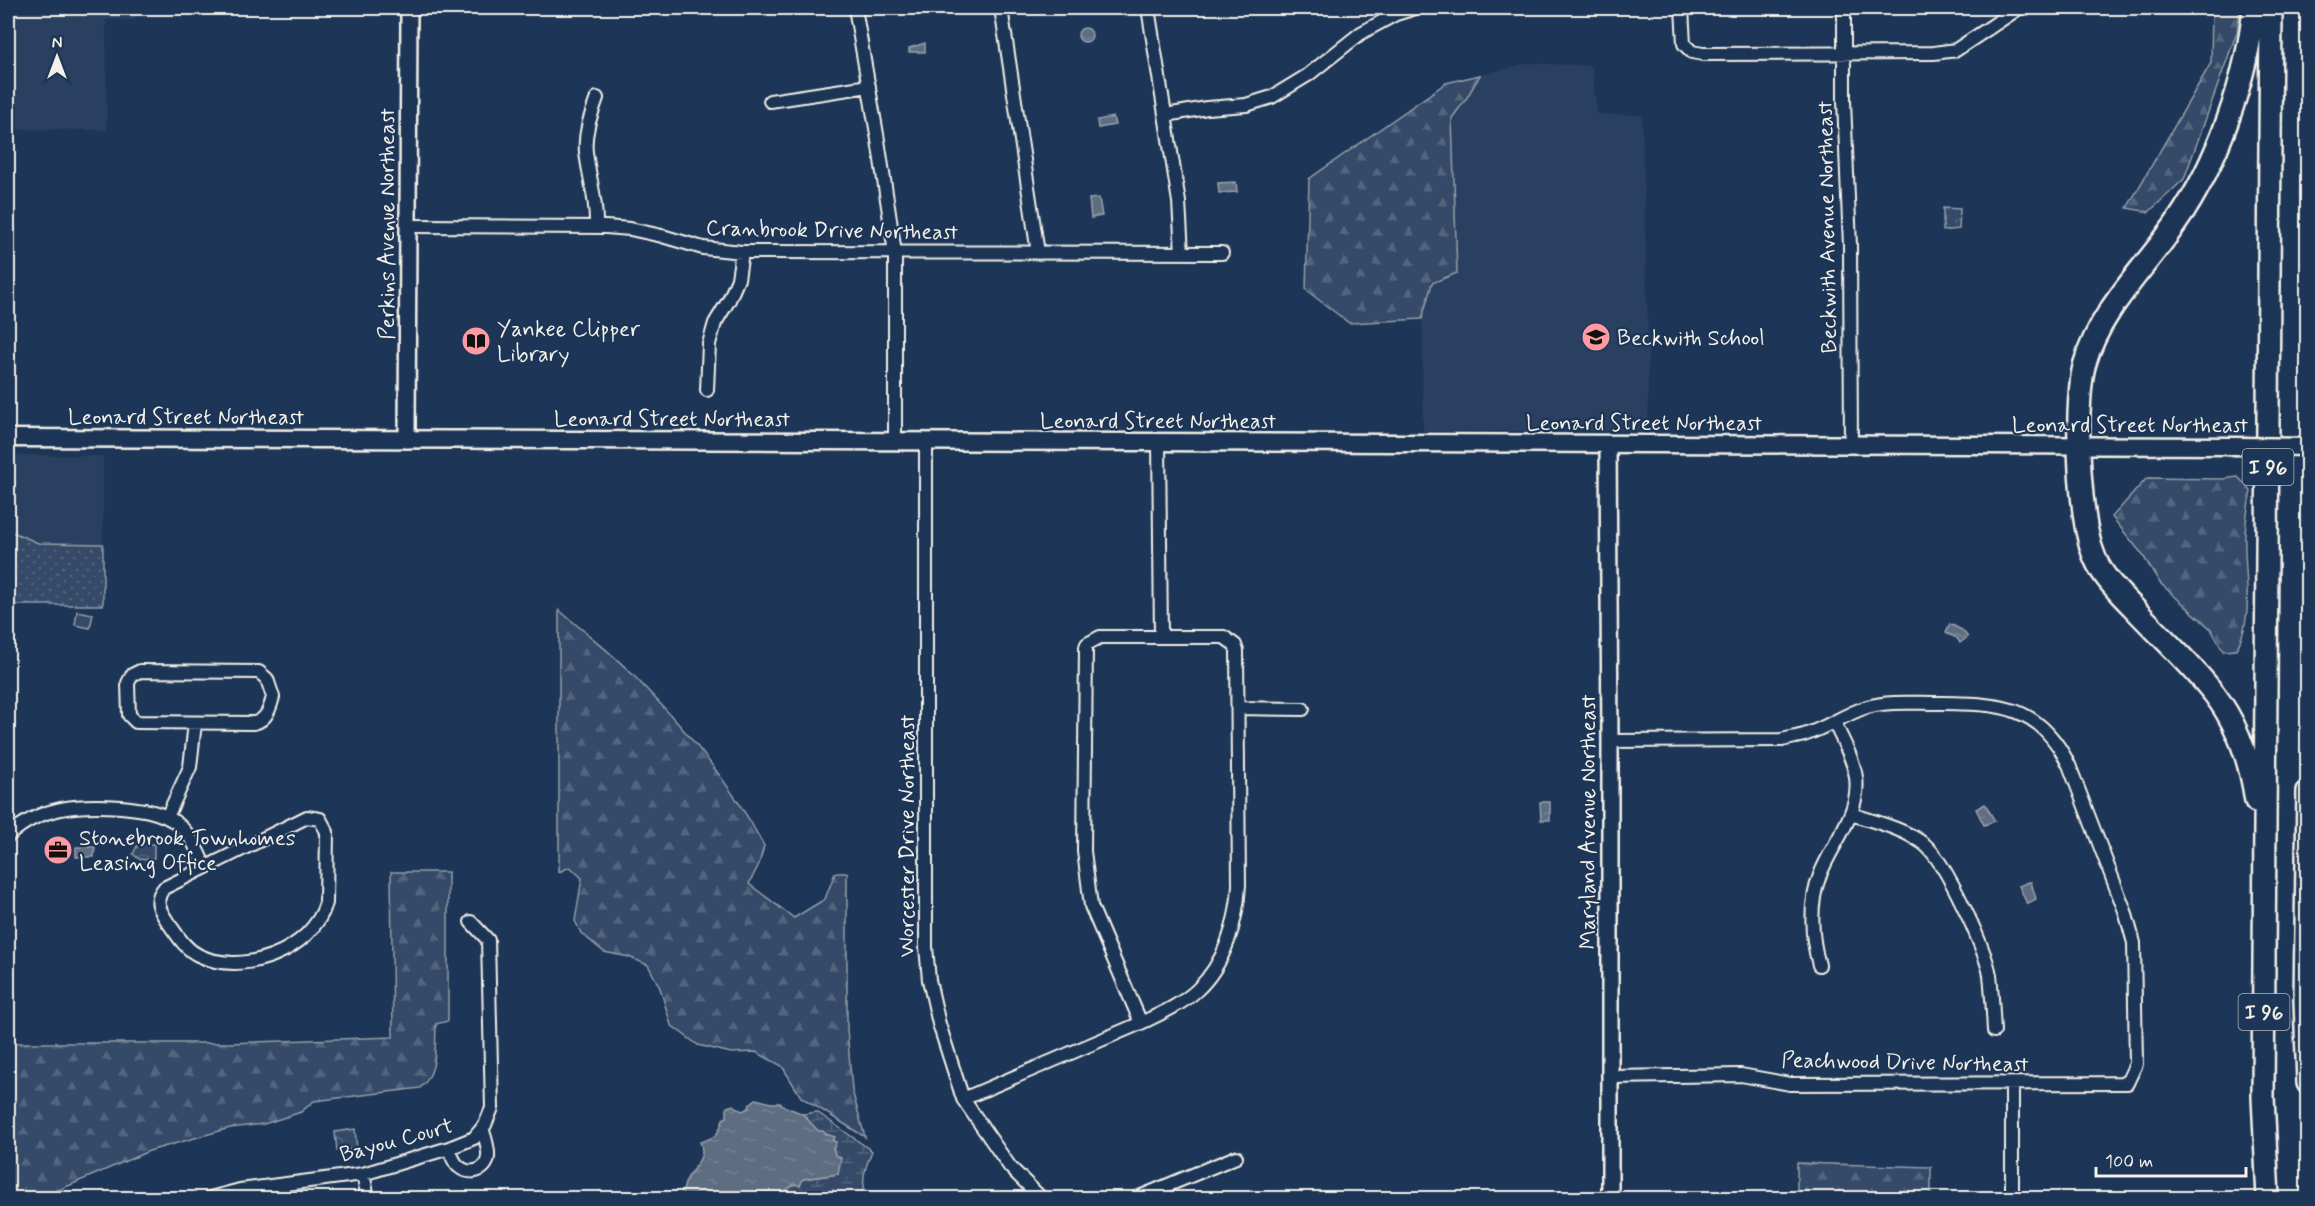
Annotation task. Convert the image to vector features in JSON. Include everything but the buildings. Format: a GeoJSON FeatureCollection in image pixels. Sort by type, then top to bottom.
{"type":"FeatureCollection","features":[{"type":"Feature","properties":{"kind":"highway"},"geometry":{"type":"LineString","coordinates":[[2254,8],[2236,91],[2222,133],[2202,177],[2178,220],[2104,320],[2092,343],[2082,375],[2078,446],[2088,534],[2101,571],[2209,687],[2230,719],[2242,747],[2256,801],[2264,927]]}},
{"type":"Feature","properties":{"kind":"highway","name":"I 96"},"geometry":{"type":"LineString","coordinates":[[2268,1198],[2263,1097],[2271,8]]}},
{"type":"Feature","properties":{"kind":"highway","name":"I 96"},"geometry":{"type":"LineString","coordinates":[[2307,791],[2305,1000],[2307,1083]]}},
{"type":"Feature","properties":{"kind":"highway"},"geometry":{"type":"LineString","coordinates":[[2257,1198],[2263,1097]]}},
{"type":"Feature","properties":{"kind":"main road","name":"Leonard Street Northeast"},"geometry":{"type":"LineString","coordinates":[[8,438],[2307,447]]}},
{"type":"Feature","properties":{"kind":"street","name":"Perkins Avenue Northeast"},"geometry":{"type":"LineString","coordinates":[[408,440],[409,8]]}},
{"type":"Feature","properties":{"kind":"street"},"geometry":{"type":"LineString","coordinates":[[855,8],[895,253],[895,441]]}},
{"type":"Feature","properties":{"kind":"street"},"geometry":{"type":"LineString","coordinates":[[1001,8],[1038,253]]}},
{"type":"Feature","properties":{"kind":"street"},"geometry":{"type":"LineString","coordinates":[[1148,8],[1179,202],[1182,253]]}},
{"type":"Feature","properties":{"kind":"street"},"geometry":{"type":"LineString","coordinates":[[1166,115],[1207,108],[1246,105],[1272,97],[1308,75],[1361,33],[1396,14],[1415,8]]}},
{"type":"Feature","properties":{"kind":"street"},"geometry":{"type":"LineString","coordinates":[[1682,8],[1683,42],[1687,49],[1703,54],[1934,53],[1956,50],[2019,8]]}},
{"type":"Feature","properties":{"kind":"street","name":"Beckwith Avenue Northeast"},"geometry":{"type":"LineString","coordinates":[[1844,8],[1850,246],[1851,446]]}},
{"type":"Feature","properties":{"kind":"street"},"geometry":{"type":"LineString","coordinates":[[770,101],[869,86]]}},
{"type":"Feature","properties":{"kind":"street"},"geometry":{"type":"LineString","coordinates":[[596,226],[597,210],[586,152],[586,138],[597,98]]}},
{"type":"Feature","properties":{"kind":"street","name":"Cranbrook Drive Northeast"},"geometry":{"type":"LineString","coordinates":[[409,226],[596,226],[630,229],[698,247],[742,252],[1222,253]]}},
{"type":"Feature","properties":{"kind":"street"},"geometry":{"type":"LineString","coordinates":[[707,390],[709,344],[715,323],[738,279],[742,252]]}},
{"type":"Feature","properties":{"kind":"street","name":"Worcester Drive Northeast"},"geometry":{"type":"LineString","coordinates":[[926,441],[926,947],[929,980],[939,1024],[963,1099],[1010,1167],[1041,1198]]}},
{"type":"Feature","properties":{"kind":"street"},"geometry":{"type":"LineString","coordinates":[[1159,442],[1161,636]]}},
{"type":"Feature","properties":{"kind":"street","name":"Maryland Avenue Northeast"},"geometry":{"type":"LineString","coordinates":[[1608,445],[1610,1198]]}},
{"type":"Feature","properties":{"kind":"street"},"geometry":{"type":"LineString","coordinates":[[963,1099],[1141,1023],[1182,1001],[1198,989],[1223,952],[1233,924],[1239,885],[1238,708],[1235,645],[1224,637],[1100,638],[1087,644],[1086,647],[1084,851],[1087,886],[1091,906],[1141,1023]]}},
{"type":"Feature","properties":{"kind":"street"},"geometry":{"type":"LineString","coordinates":[[140,671],[255,671],[265,676],[273,697],[266,715],[259,722],[195,723],[141,723],[131,720],[128,710],[129,679],[140,671]]}},
{"type":"Feature","properties":{"kind":"street","name":"Peachwood Drive Northeast"},"geometry":{"type":"LineString","coordinates":[[1610,1077],[1741,1075],[1790,1084],[2127,1083],[2136,1064],[2134,943],[2125,911],[2069,765],[2058,743],[2041,725],[2019,712],[1993,704],[1886,704],[1867,707],[1834,722]]}},
{"type":"Feature","properties":{"kind":"street"},"geometry":{"type":"LineString","coordinates":[[1238,708],[1303,709]]}},
{"type":"Feature","properties":{"kind":"street"},"geometry":{"type":"LineString","coordinates":[[1610,741],[1782,740],[1804,735],[1834,722],[1851,759],[1856,777],[1856,795],[1851,814],[1820,875],[1814,896],[1813,922],[1819,965]]}},
{"type":"Feature","properties":{"kind":"street"},"geometry":{"type":"LineString","coordinates":[[167,817],[190,767],[194,753],[195,723]]}},
{"type":"Feature","properties":{"kind":"street"},"geometry":{"type":"LineString","coordinates":[[8,836],[26,822],[68,806],[133,808],[167,817],[190,837],[205,867]]}},
{"type":"Feature","properties":{"kind":"street"},"geometry":{"type":"LineString","coordinates":[[1851,814],[1897,829],[1924,844],[1945,868],[1962,903],[1989,973],[1994,1031]]}},
{"type":"Feature","properties":{"kind":"street"},"geometry":{"type":"LineString","coordinates":[[307,817],[320,819],[327,832],[327,883],[323,912],[313,929],[290,947],[264,958],[223,963],[197,954],[178,937],[159,909],[159,893],[164,888],[205,867],[307,817]]}},
{"type":"Feature","properties":{"kind":"street","name":"Bayou Court"},"geometry":{"type":"LineString","coordinates":[[210,1198],[240,1190],[363,1174],[474,1138],[492,1108],[488,940],[471,922]]}},
{"type":"Feature","properties":{"kind":"street"},"geometry":{"type":"LineString","coordinates":[[2012,1084],[2012,1198]]}},
{"type":"Feature","properties":{"kind":"street"},"geometry":{"type":"LineString","coordinates":[[449,1148],[460,1168],[471,1172],[479,1171],[486,1165],[489,1156],[482,1128]]}},
{"type":"Feature","properties":{"kind":"street"},"geometry":{"type":"LineString","coordinates":[[1138,1198],[1236,1157]]}},
{"type":"Feature","properties":{"kind":"street"},"geometry":{"type":"LineString","coordinates":[[363,1174],[368,1198]]}},
{"type":"Feature","properties":{"kind":"shaded area"},"geometry":{"type":"Polygon","coordinates":[[[8,8],[136,8],[136,20],[106,20],[107,130],[8,129],[8,8]]]}},
{"type":"Feature","properties":{"kind":"shaded area"},"geometry":{"type":"Polygon","coordinates":[[[1529,63],[1592,66],[1597,114],[1642,115],[1648,431],[1423,431],[1422,319],[1432,283],[1457,273],[1452,118],[1480,75],[1529,63]]]}},
{"type":"Feature","properties":{"kind":"shaded area"},"geometry":{"type":"Polygon","coordinates":[[[8,455],[103,456],[103,544],[38,543],[8,530],[8,455]]]}},
{"type":"Feature","properties":{"kind":"green space"},"geometry":{"type":"Polygon","coordinates":[[[2212,8],[2240,8],[2237,32],[2184,179],[2149,212],[2127,208],[2211,63],[2212,8]]]}},
{"type":"Feature","properties":{"kind":"green space"},"geometry":{"type":"Polygon","coordinates":[[[1480,75],[1452,118],[1457,273],[1432,283],[1422,319],[1349,323],[1306,290],[1309,179],[1446,83],[1480,75]]]}},
{"type":"Feature","properties":{"kind":"green space"},"geometry":{"type":"Polygon","coordinates":[[[1943,208],[1960,209],[1959,229],[1943,231],[1943,208]]]}},
{"type":"Feature","properties":{"kind":"green space"},"geometry":{"type":"Polygon","coordinates":[[[2238,477],[2251,491],[2245,533],[2246,622],[2236,650],[2223,651],[2211,629],[2160,583],[2142,554],[2112,517],[2147,478],[2222,479],[2238,477]]]}},
{"type":"Feature","properties":{"kind":"green space"},"geometry":{"type":"Polygon","coordinates":[[[8,530],[38,543],[103,544],[103,605],[8,605],[8,530]]]}},
{"type":"Feature","properties":{"kind":"green space"},"geometry":{"type":"Polygon","coordinates":[[[559,610],[614,656],[650,693],[687,733],[736,799],[764,846],[759,864],[749,884],[794,918],[825,899],[835,873],[847,873],[847,1029],[852,1090],[865,1137],[801,1097],[782,1066],[756,1052],[731,1053],[698,1045],[671,1025],[660,988],[648,965],[629,957],[604,952],[581,933],[575,921],[582,878],[570,867],[559,872],[559,610]]]}},
{"type":"Feature","properties":{"kind":"green space"},"geometry":{"type":"Polygon","coordinates":[[[77,611],[93,614],[90,628],[75,625],[77,611]]]}},
{"type":"Feature","properties":{"kind":"green space"},"geometry":{"type":"Polygon","coordinates":[[[138,844],[154,844],[154,858],[139,859],[133,854],[138,844]]]}},
{"type":"Feature","properties":{"kind":"green space"},"geometry":{"type":"Polygon","coordinates":[[[391,872],[448,872],[448,1021],[436,1024],[433,1067],[426,1082],[420,1088],[314,1101],[301,1112],[264,1124],[230,1128],[149,1151],[54,1192],[54,1198],[8,1198],[8,1043],[229,1043],[393,1037],[391,872]]]}},
{"type":"Feature","properties":{"kind":"green space"},"geometry":{"type":"Polygon","coordinates":[[[817,1112],[872,1151],[864,1181],[869,1198],[790,1198],[786,1190],[803,1179],[838,1174],[832,1140],[810,1125],[803,1114],[817,1112]]]}},
{"type":"Feature","properties":{"kind":"green space"},"geometry":{"type":"Polygon","coordinates":[[[355,1129],[357,1149],[337,1151],[335,1132],[355,1129]]]}},
{"type":"Feature","properties":{"kind":"green space"},"geometry":{"type":"Polygon","coordinates":[[[1797,1163],[1931,1167],[1931,1198],[1797,1198],[1797,1163]]]}},
{"type":"Feature","properties":{"kind":"water"},"geometry":{"type":"Polygon","coordinates":[[[1085,28],[1090,30],[1092,35],[1090,40],[1085,42],[1080,40],[1078,35],[1080,30],[1085,28]]]}},
{"type":"Feature","properties":{"kind":"water"},"geometry":{"type":"Polygon","coordinates":[[[925,43],[925,52],[909,52],[909,48],[925,43]]]}},
{"type":"Feature","properties":{"kind":"water"},"geometry":{"type":"Polygon","coordinates":[[[1113,117],[1115,125],[1098,128],[1097,120],[1113,117]]]}},
{"type":"Feature","properties":{"kind":"water"},"geometry":{"type":"Polygon","coordinates":[[[1236,182],[1237,192],[1219,193],[1218,183],[1236,182]]]}},
{"type":"Feature","properties":{"kind":"water"},"geometry":{"type":"Polygon","coordinates":[[[1099,198],[1102,216],[1091,218],[1089,199],[1099,198]]]}},
{"type":"Feature","properties":{"kind":"water"},"geometry":{"type":"Polygon","coordinates":[[[1950,624],[1962,630],[1968,637],[1960,643],[1957,638],[1946,633],[1950,624]]]}},
{"type":"Feature","properties":{"kind":"water"},"geometry":{"type":"Polygon","coordinates":[[[1540,802],[1550,802],[1550,820],[1541,820],[1540,802]]]}},
{"type":"Feature","properties":{"kind":"water"},"geometry":{"type":"Polygon","coordinates":[[[1985,804],[1995,821],[1984,825],[1976,809],[1985,804]]]}},
{"type":"Feature","properties":{"kind":"water"},"geometry":{"type":"Polygon","coordinates":[[[76,847],[95,847],[94,857],[76,857],[76,847]]]}},
{"type":"Feature","properties":{"kind":"water"},"geometry":{"type":"Polygon","coordinates":[[[2031,882],[2036,899],[2027,904],[2019,886],[2031,882]]]}},
{"type":"Feature","properties":{"kind":"water"},"geometry":{"type":"Polygon","coordinates":[[[756,1099],[780,1103],[802,1114],[819,1131],[835,1137],[832,1140],[836,1142],[833,1148],[835,1155],[841,1158],[838,1174],[803,1179],[800,1186],[795,1184],[786,1190],[790,1198],[681,1198],[686,1181],[701,1157],[700,1142],[713,1137],[718,1132],[723,1119],[727,1117],[727,1107],[733,1105],[742,1111],[749,1108],[756,1099]]]}},
{"type":"Feature","properties":{"kind":"place","name":"Beckwith School"},"geometry":{"type":"Point","coordinates":[1596,337]}},
{"type":"Feature","properties":{"kind":"place","name":"Yankee Clipper Library"},"geometry":{"type":"Point","coordinates":[476,341]}},
{"type":"Feature","properties":{"kind":"place","name":"Stonebrook Townhomes Leasing Office"},"geometry":{"type":"Point","coordinates":[58,850]}}]}
